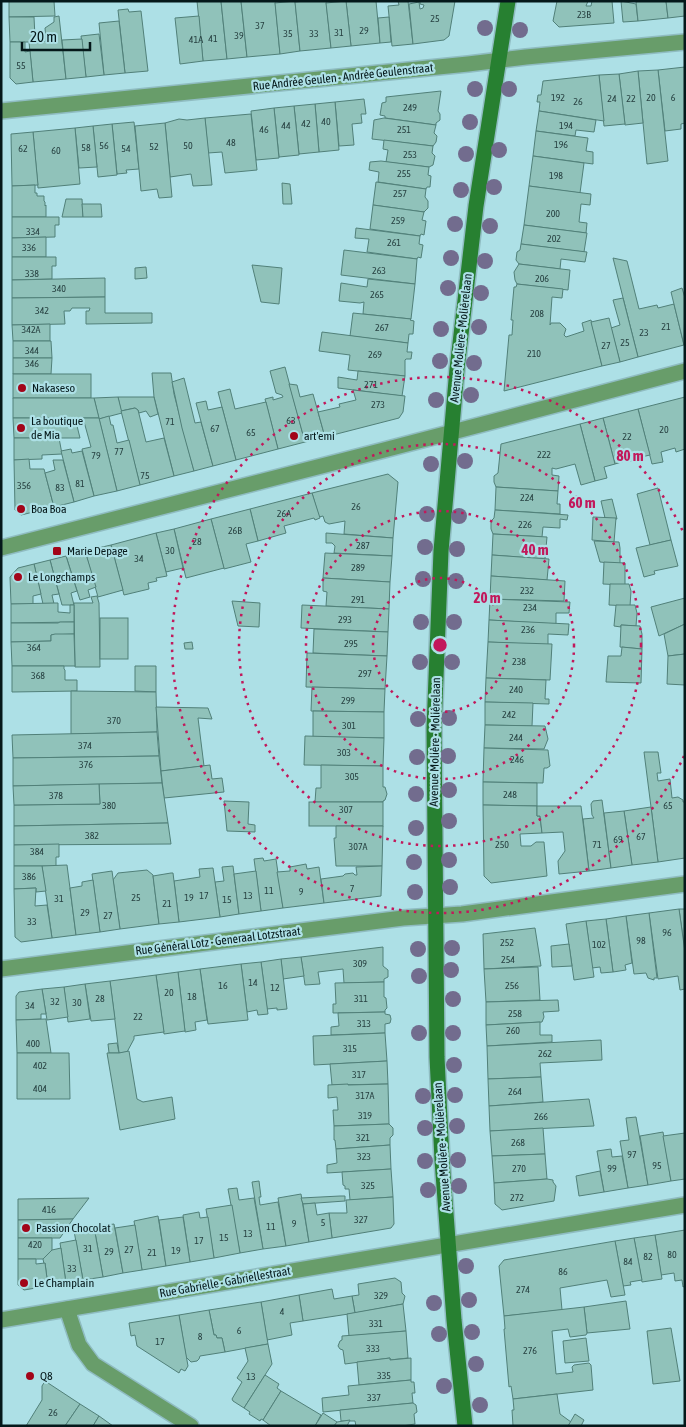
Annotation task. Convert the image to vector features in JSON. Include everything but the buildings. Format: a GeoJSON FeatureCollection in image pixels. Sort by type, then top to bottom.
{"type":"FeatureCollection","features":[{"type":"Feature","properties":{"kind":"street","name":"Avenue Molière - Molièrelaan"},"geometry":{"type":"LineString","coordinates":[[465,1426],[454,1320],[442,1160],[437,1057],[434,728],[441,551],[451,432],[476,206],[508,1]]}},
{"type":"Feature","properties":{"kind":"street","name":"Rue Andrée Geulen - Andrée Geulenstraat"},"geometry":{"type":"LineString","coordinates":[[1,112],[685,42]]}},
{"type":"Feature","properties":{"kind":"street"},"geometry":{"type":"LineString","coordinates":[[1,548],[685,371]]}},
{"type":"Feature","properties":{"kind":"street","name":"Rue Général Lotz - Generaal Lotzstraat"},"geometry":{"type":"LineString","coordinates":[[1,969],[403,918],[462,914],[685,884]]}},
{"type":"Feature","properties":{"kind":"street","name":"Rue Gabrielle - Gabriellestraat"},"geometry":{"type":"LineString","coordinates":[[1,1320],[685,1205]]}},
{"type":"Feature","properties":{"kind":"street"},"geometry":{"type":"LineString","coordinates":[[67,1309],[79,1345],[93,1364],[191,1426]]}},
{"type":"Feature","properties":{"kind":"place","name":"Nakaseso"},"geometry":{"type":"Point","coordinates":[22,388]}},
{"type":"Feature","properties":{"kind":"place","name":"La boutique de Mia"},"geometry":{"type":"Point","coordinates":[21,428]}},
{"type":"Feature","properties":{"kind":"place","name":"art'emi"},"geometry":{"type":"Point","coordinates":[294,436]}},
{"type":"Feature","properties":{"kind":"place","name":"Boa Boa"},"geometry":{"type":"Point","coordinates":[21,509]}},
{"type":"Feature","properties":{"kind":"place","name":"Marie Depage"},"geometry":{"type":"Point","coordinates":[57,551]}},
{"type":"Feature","properties":{"kind":"place","name":"Le Longchamps"},"geometry":{"type":"Point","coordinates":[18,577]}},
{"type":"Feature","properties":{"kind":"place","name":"Passion Chocolat"},"geometry":{"type":"Point","coordinates":[26,1228]}},
{"type":"Feature","properties":{"kind":"place","name":"Le Champlain"},"geometry":{"type":"Point","coordinates":[24,1283]}},
{"type":"Feature","properties":{"kind":"place","name":"Q8"},"geometry":{"type":"Point","coordinates":[30,1376]}}]}
